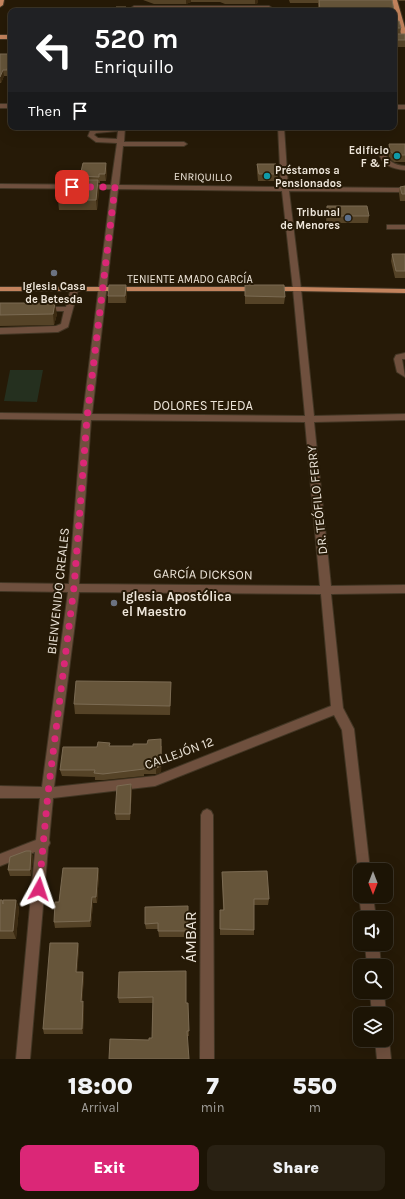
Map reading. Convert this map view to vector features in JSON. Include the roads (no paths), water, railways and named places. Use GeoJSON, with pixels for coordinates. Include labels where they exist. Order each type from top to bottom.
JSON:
{"type":"FeatureCollection","features":[{"type":"Feature","properties":{"kind":"main road"},"geometry":{"type":"LineString","coordinates":[[0,5],[2,0]]}},
{"type":"Feature","properties":{"kind":"main road"},"geometry":{"type":"LineString","coordinates":[[397,13],[403,38]]}},
{"type":"Feature","properties":{"kind":"main road","name":"TENIENTE AMADO GARCÍA"},"geometry":{"type":"LineString","coordinates":[[0,290],[297,289],[405,291]]}},
{"type":"Feature","properties":{"kind":"street"},"geometry":{"type":"LineString","coordinates":[[104,130],[92,132],[90,136],[96,140],[184,144]]}},
{"type":"Feature","properties":{"kind":"street","name":"BIENVENIDO CREALES"},"geometry":{"type":"LineString","coordinates":[[23,1059],[48,793],[74,587],[87,418],[122,130]]}},
{"type":"Feature","properties":{"kind":"street","name":"DR. TEÓFILO FERRY"},"geometry":{"type":"LineString","coordinates":[[281,130],[285,189],[297,289],[308,419],[337,709],[348,730],[363,863]]}},
{"type":"Feature","properties":{"kind":"street"},"geometry":{"type":"LineString","coordinates":[[381,152],[383,159],[390,166],[405,168]]}},
{"type":"Feature","properties":{"kind":"street","name":"ENRIQUILLO"},"geometry":{"type":"LineString","coordinates":[[0,186],[405,190]]}},
{"type":"Feature","properties":{"kind":"street"},"geometry":{"type":"LineString","coordinates":[[390,227],[405,227]]}},
{"type":"Feature","properties":{"kind":"street"},"geometry":{"type":"LineString","coordinates":[[0,331],[58,329],[62,327],[65,325],[74,290]]}},
{"type":"Feature","properties":{"kind":"street"},"geometry":{"type":"LineString","coordinates":[[36,309],[68,309]]}},
{"type":"Feature","properties":{"kind":"street"},"geometry":{"type":"LineString","coordinates":[[405,356],[399,357],[398,359],[401,372],[405,374]]}},
{"type":"Feature","properties":{"kind":"street","name":"DOLORES TEJEDA"},"geometry":{"type":"LineString","coordinates":[[0,416],[87,418],[405,418]]}},
{"type":"Feature","properties":{"kind":"street","name":"GARCÍA DICKSON"},"geometry":{"type":"LineString","coordinates":[[0,587],[326,590],[405,588]]}},
{"type":"Feature","properties":{"kind":"street","name":"CALLEJÓN 12"},"geometry":{"type":"LineString","coordinates":[[0,792],[48,793],[155,780],[337,709]]}},
{"type":"Feature","properties":{"kind":"street","name":"ÁMBAR"},"geometry":{"type":"LineString","coordinates":[[206,1059],[207,815]]}},
{"type":"Feature","properties":{"kind":"street"},"geometry":{"type":"LineString","coordinates":[[0,860],[44,843]]}},
{"type":"Feature","properties":{"kind":"street"},"geometry":{"type":"LineString","coordinates":[[383,1047],[384,1059]]}},
{"type":"Feature","properties":{"kind":"place","name":"Edificio F & F"},"geometry":{"type":"Point","coordinates":[397,156]}},
{"type":"Feature","properties":{"kind":"place","name":"Préstamos a Pensionados"},"geometry":{"type":"Point","coordinates":[267,176]}},
{"type":"Feature","properties":{"kind":"place","name":"Tribunal de Menores"},"geometry":{"type":"Point","coordinates":[348,218]}},
{"type":"Feature","properties":{"kind":"place","name":"Iglesia Casa de Betesda"},"geometry":{"type":"Point","coordinates":[54,273]}},
{"type":"Feature","properties":{"kind":"place","name":"Iglesia Apostólica el Maestro"},"geometry":{"type":"Point","coordinates":[114,603]}}]}
